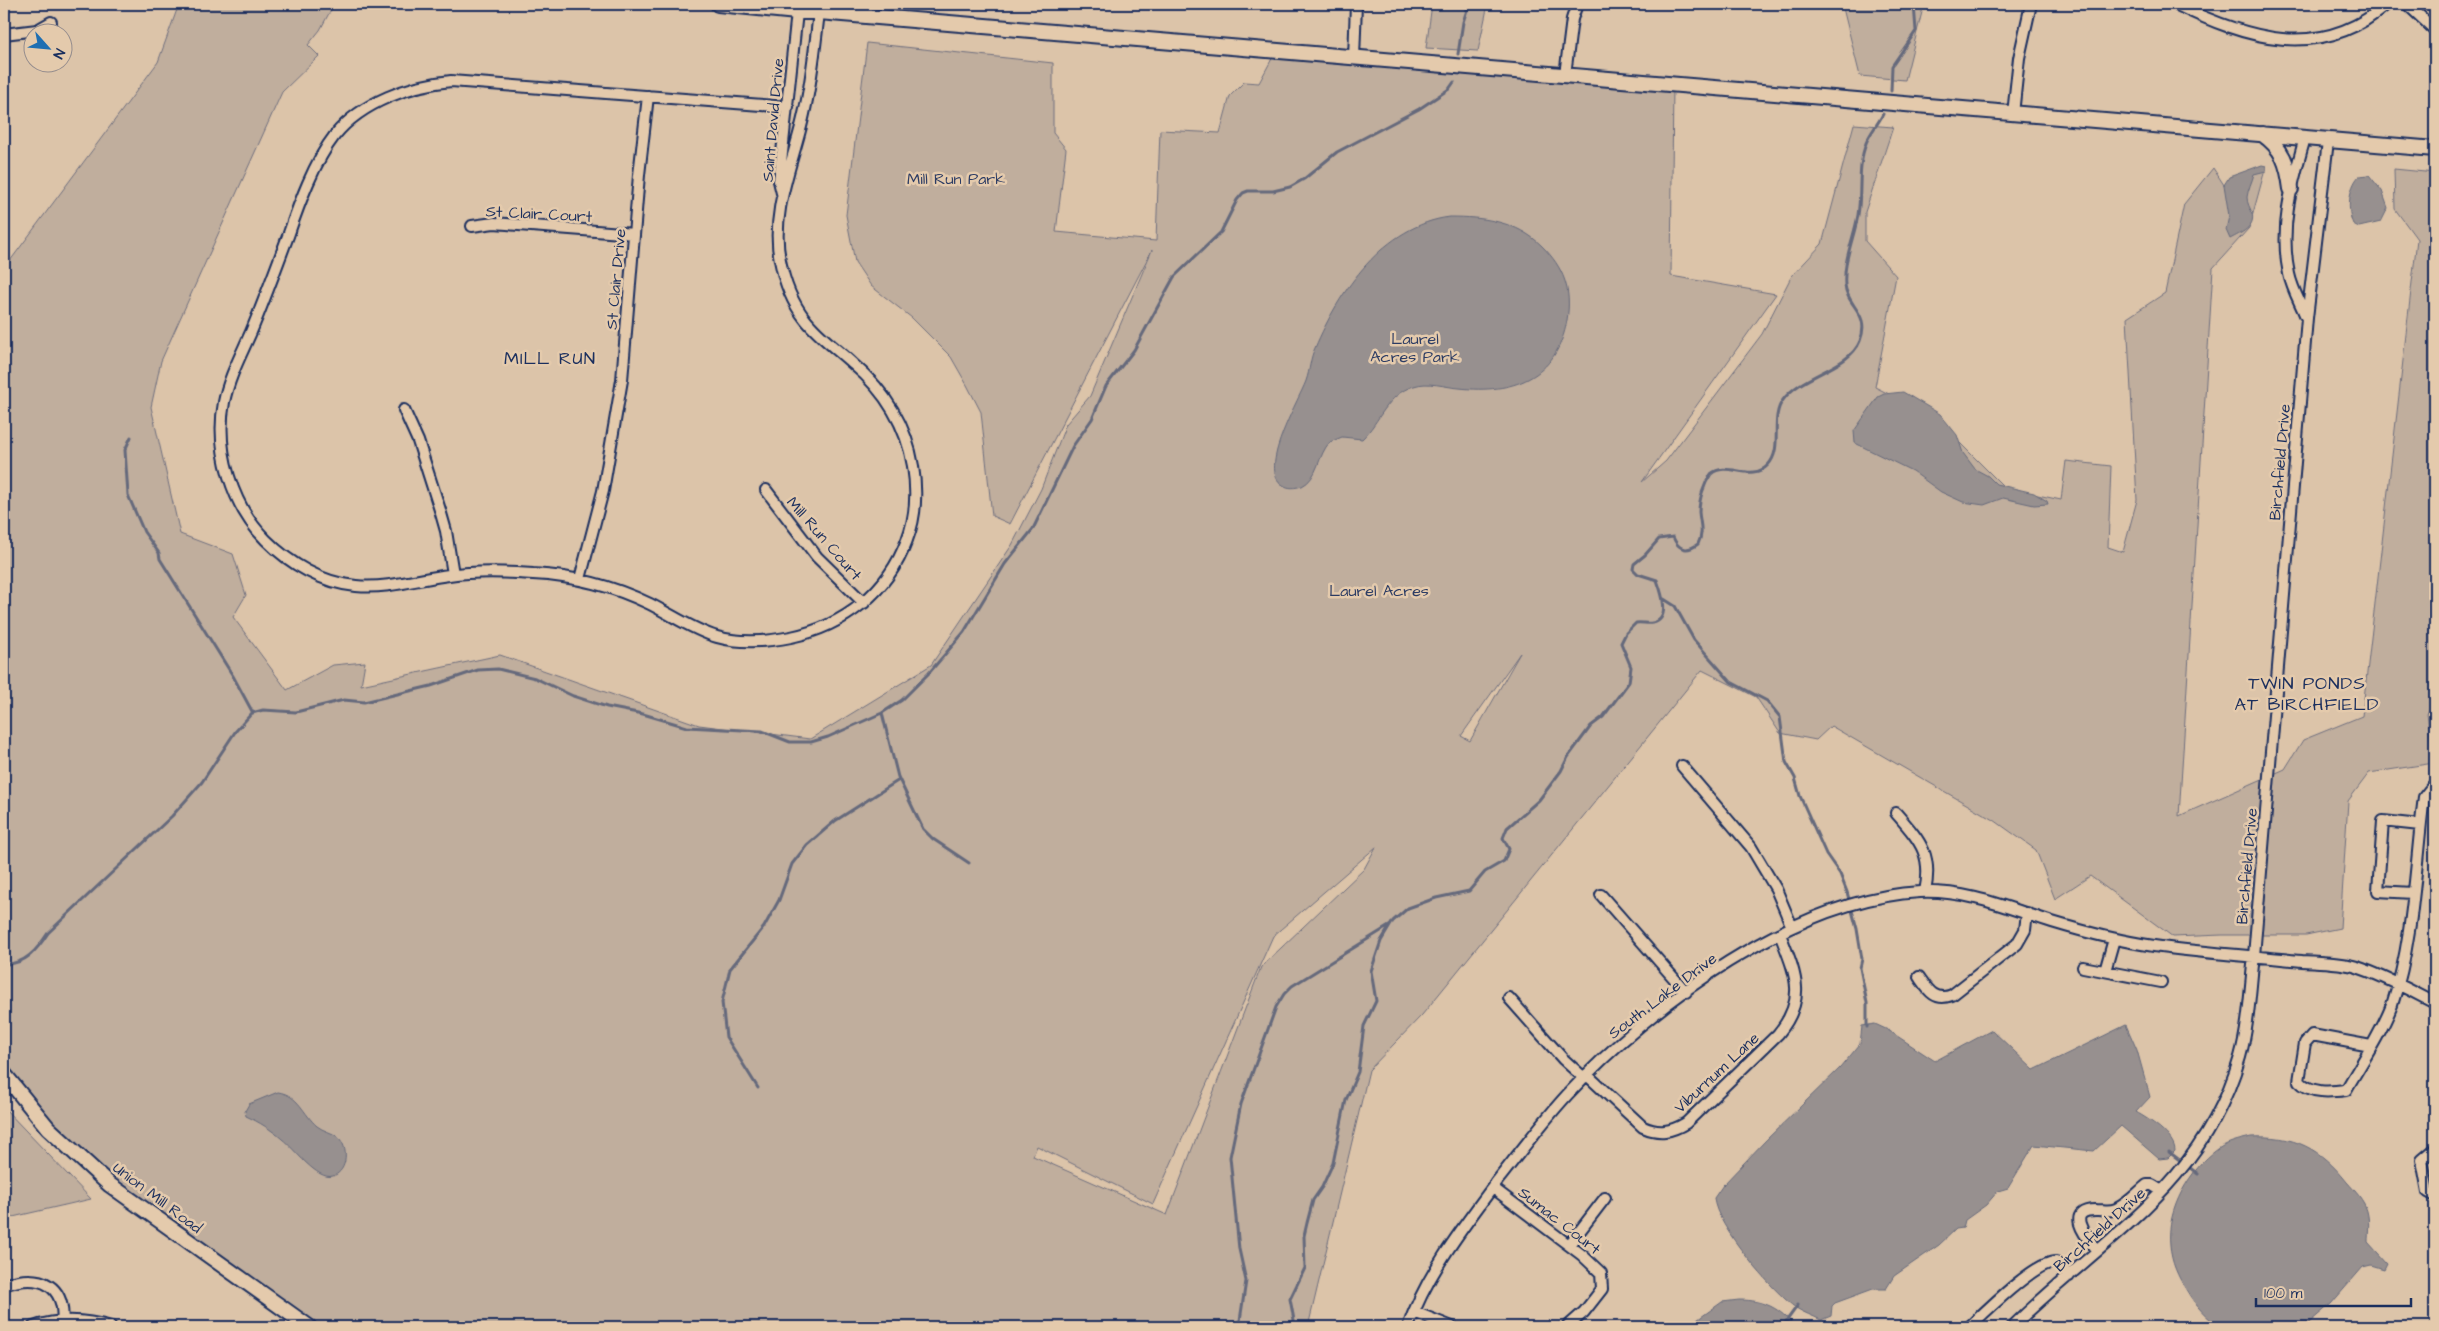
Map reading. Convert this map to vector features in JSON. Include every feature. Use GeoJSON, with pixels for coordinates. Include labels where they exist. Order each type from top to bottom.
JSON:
{"type":"FeatureCollection","features":[{"type":"Feature","properties":{"kind":"main road"},"geometry":{"type":"LineString","coordinates":[[718,4],[2435,149]]}},
{"type":"Feature","properties":{"kind":"main road"},"geometry":{"type":"LineString","coordinates":[[2261,133],[2281,152],[2288,168],[2291,189]]}},
{"type":"Feature","properties":{"kind":"main road","name":"Union Mill Road"},"geometry":{"type":"LineString","coordinates":[[4,1074],[48,1128],[110,1185],[310,1327]]}},
{"type":"Feature","properties":{"kind":"street"},"geometry":{"type":"LineString","coordinates":[[1354,58],[1356,4]]}},
{"type":"Feature","properties":{"kind":"street"},"geometry":{"type":"LineString","coordinates":[[1565,75],[1572,19],[1577,4]]}},
{"type":"Feature","properties":{"kind":"street"},"geometry":{"type":"LineString","coordinates":[[2013,114],[2019,58],[2031,4]]}},
{"type":"Feature","properties":{"kind":"street"},"geometry":{"type":"LineString","coordinates":[[2175,4],[2239,32],[2286,40],[2316,37],[2338,31],[2364,20],[2386,4]]}},
{"type":"Feature","properties":{"kind":"street"},"geometry":{"type":"LineString","coordinates":[[2407,4],[2435,30]]}},
{"type":"Feature","properties":{"kind":"street","name":"Saint David Drive"},"geometry":{"type":"LineString","coordinates":[[782,194],[779,182],[796,12]]}},
{"type":"Feature","properties":{"kind":"street","name":"Saint David Drive"},"geometry":{"type":"LineString","coordinates":[[782,194],[805,110],[820,12]]}},
{"type":"Feature","properties":{"kind":"street"},"geometry":{"type":"LineString","coordinates":[[4,34],[22,33]]}},
{"type":"Feature","properties":{"kind":"street"},"geometry":{"type":"LineString","coordinates":[[782,194],[776,235],[781,265],[790,294],[815,330],[862,372],[885,396],[902,426],[912,459],[915,494],[912,528],[899,558],[891,572],[864,603],[839,621],[811,633],[767,641],[738,641],[708,634],[631,595],[580,579],[520,573],[453,574],[378,586],[336,583],[303,568],[274,548],[253,526],[234,491],[224,455],[222,426],[224,401],[236,364],[254,325],[296,211],[323,155],[338,132],[362,112],[391,96],[407,90],[437,83],[467,81],[788,107]]}},
{"type":"Feature","properties":{"kind":"street","name":"St Clair Drive"},"geometry":{"type":"LineString","coordinates":[[580,579],[599,507],[614,438],[622,380],[648,96]]}},
{"type":"Feature","properties":{"kind":"street","name":"Birchfield Drive"},"geometry":{"type":"LineString","coordinates":[[2305,138],[2291,189],[2285,240],[2289,276],[2306,318]]}},
{"type":"Feature","properties":{"kind":"street","name":"Birchfield Drive"},"geometry":{"type":"LineString","coordinates":[[2012,1327],[2162,1191],[2189,1160],[2213,1124],[2225,1100],[2243,1044],[2254,956],[2306,318],[2328,141]]}},
{"type":"Feature","properties":{"kind":"street","name":"St Clair Court"},"geometry":{"type":"LineString","coordinates":[[472,226],[494,223],[634,234]]}},
{"type":"Feature","properties":{"kind":"street"},"geometry":{"type":"LineString","coordinates":[[404,410],[418,441],[440,510],[446,531],[453,574]]}},
{"type":"Feature","properties":{"kind":"street","name":"Mill Run Court"},"geometry":{"type":"LineString","coordinates":[[766,490],[817,557],[864,603]]}},
{"type":"Feature","properties":{"kind":"street"},"geometry":{"type":"LineString","coordinates":[[1682,766],[1751,847],[1776,889],[1792,926]]}},
{"type":"Feature","properties":{"kind":"street"},"geometry":{"type":"LineString","coordinates":[[2371,1046],[2312,1035],[2305,1043],[2299,1081],[2306,1088],[2331,1092],[2346,1090],[2371,1046],[2388,1014],[2404,959],[2424,797],[2435,783]]}},
{"type":"Feature","properties":{"kind":"street"},"geometry":{"type":"LineString","coordinates":[[1896,814],[1919,841],[1927,857],[1929,874],[1925,892]]}},
{"type":"Feature","properties":{"kind":"street"},"geometry":{"type":"LineString","coordinates":[[2413,893],[2378,891],[2382,821],[2420,826]]}},
{"type":"Feature","properties":{"kind":"street","name":"South Lake Drive"},"geometry":{"type":"LineString","coordinates":[[1408,1327],[1443,1257],[1493,1188],[1554,1110],[1585,1077],[1636,1031],[1686,992],[1730,962],[1792,926],[1832,909],[1864,900],[1925,892],[1970,896],[2114,939],[2188,951],[2354,966],[2398,982],[2435,1003]]}},
{"type":"Feature","properties":{"kind":"street"},"geometry":{"type":"LineString","coordinates":[[1601,895],[1686,992]]}},
{"type":"Feature","properties":{"kind":"street"},"geometry":{"type":"LineString","coordinates":[[1919,977],[1930,992],[1937,997],[1945,998],[1952,995],[2017,944],[2025,930],[2027,913]]}},
{"type":"Feature","properties":{"kind":"street","name":"Viburnum Lane"},"geometry":{"type":"LineString","coordinates":[[1509,998],[1564,1059],[1643,1127],[1668,1132],[1686,1123],[1778,1034],[1790,1017],[1795,1007],[1797,980],[1780,934]]}},
{"type":"Feature","properties":{"kind":"street"},"geometry":{"type":"LineString","coordinates":[[2105,972],[2114,939]]}},
{"type":"Feature","properties":{"kind":"street"},"geometry":{"type":"LineString","coordinates":[[2083,967],[2161,982]]}},
{"type":"Feature","properties":{"kind":"street"},"geometry":{"type":"LineString","coordinates":[[2435,1149],[2422,1160],[2428,1192],[2435,1196]]}},
{"type":"Feature","properties":{"kind":"street"},"geometry":{"type":"LineString","coordinates":[[2097,1251],[2079,1226],[2079,1220],[2082,1215],[2096,1210],[2114,1210],[2147,1185],[2152,1185],[2162,1191]]}},
{"type":"Feature","properties":{"kind":"street","name":"Sumac Court"},"geometry":{"type":"LineString","coordinates":[[1493,1188],[1597,1267],[1603,1281],[1602,1289],[1567,1327]]}},
{"type":"Feature","properties":{"kind":"street"},"geometry":{"type":"LineString","coordinates":[[1569,1245],[1606,1198]]}},
{"type":"Feature","properties":{"kind":"street"},"geometry":{"type":"LineString","coordinates":[[1969,1327],[2023,1279],[2044,1264],[2056,1262],[2069,1276]]}},
{"type":"Feature","properties":{"kind":"street"},"geometry":{"type":"LineString","coordinates":[[4,1285],[29,1279],[49,1284],[56,1291],[62,1305],[62,1324]]}},
{"type":"Feature","properties":{"kind":"street"},"geometry":{"type":"LineString","coordinates":[[1414,1312],[1452,1327]]}},
{"type":"Feature","properties":{"kind":"street"},"geometry":{"type":"LineString","coordinates":[[33,1327],[84,1321],[111,1327]]}},
{"type":"Feature","properties":{"kind":"green space"},"geometry":{"type":"Polygon","coordinates":[[[179,4],[334,4],[320,30],[308,45],[319,56],[282,92],[161,361],[151,407],[180,534],[233,554],[246,595],[233,617],[287,690],[333,665],[365,662],[361,685],[500,655],[699,725],[810,739],[931,665],[1012,545],[1041,489],[1066,424],[1090,396],[1152,250],[1010,524],[992,516],[981,412],[967,385],[951,357],[912,318],[871,286],[855,262],[846,215],[867,43],[1053,63],[1053,133],[1066,149],[1056,232],[1156,241],[1160,130],[1220,133],[1230,96],[1244,82],[1259,83],[1276,51],[1673,84],[1671,276],[1776,294],[1642,482],[1666,461],[1762,334],[1791,277],[1822,244],[1854,124],[1893,127],[1865,212],[1865,241],[1896,276],[1875,387],[1933,416],[2005,488],[2061,500],[2066,461],[2111,466],[2108,547],[2123,552],[2137,500],[2127,318],[2165,293],[2184,204],[2213,168],[2224,185],[2266,166],[2249,228],[2213,268],[2179,816],[2285,769],[2303,740],[2362,716],[2417,239],[2395,209],[2394,169],[2435,173],[2435,696],[2427,714],[2434,763],[2369,773],[2348,801],[2340,928],[2306,935],[2173,937],[2090,876],[2055,899],[2036,850],[1994,820],[1831,726],[1816,740],[1780,733],[1756,697],[1702,670],[1422,1015],[1369,1070],[1308,1327],[314,1327],[110,1185],[4,1075],[4,269],[158,62],[179,4]],[[1520,653],[1461,736],[1470,741],[1520,653]],[[1376,847],[1273,936],[1153,1204],[1037,1146],[1033,1156],[1167,1215],[1261,967],[1364,869],[1376,847]]]}},
{"type":"Feature","properties":{"kind":"green space"},"geometry":{"type":"Polygon","coordinates":[[[1432,4],[1488,4],[1478,51],[1426,48],[1432,4]]]}},
{"type":"Feature","properties":{"kind":"green space"},"geometry":{"type":"Polygon","coordinates":[[[1842,4],[1924,4],[1905,80],[1860,76],[1842,4]]]}},
{"type":"Feature","properties":{"kind":"green space"},"geometry":{"type":"Polygon","coordinates":[[[4,1108],[91,1199],[4,1219],[4,1108]]]}},
{"type":"Feature","properties":{"kind":"shaded area"},"geometry":{"type":"Polygon","coordinates":[[[2262,165],[2266,166],[2266,171],[2254,174],[2247,197],[2253,218],[2252,222],[2247,229],[2230,239],[2226,230],[2229,216],[2224,185],[2229,177],[2262,165]]]}},
{"type":"Feature","properties":{"kind":"shaded area"},"geometry":{"type":"Polygon","coordinates":[[[2369,175],[2382,191],[2388,208],[2381,222],[2359,227],[2353,224],[2351,219],[2349,206],[2351,193],[2359,176],[2369,175]]]}},
{"type":"Feature","properties":{"kind":"shaded area"},"geometry":{"type":"Polygon","coordinates":[[[1450,217],[1475,218],[1511,226],[1532,238],[1550,254],[1565,280],[1568,299],[1567,320],[1562,340],[1553,356],[1542,369],[1514,385],[1478,389],[1425,384],[1405,390],[1390,402],[1362,439],[1342,437],[1330,442],[1315,472],[1307,483],[1294,488],[1283,485],[1276,477],[1274,465],[1277,451],[1288,419],[1306,381],[1313,352],[1337,305],[1367,264],[1385,247],[1404,233],[1426,223],[1450,217]]]}},
{"type":"Feature","properties":{"kind":"shaded area"},"geometry":{"type":"Polygon","coordinates":[[[1903,392],[1940,414],[1957,435],[1963,453],[1975,469],[1988,476],[1996,484],[2034,493],[2047,501],[2048,504],[2034,505],[2003,498],[1984,505],[1963,502],[1941,492],[1912,471],[1855,443],[1854,431],[1878,397],[1884,394],[1903,392]]]}},
{"type":"Feature","properties":{"kind":"shaded area"},"geometry":{"type":"Polygon","coordinates":[[[1875,1024],[1888,1030],[1935,1061],[1992,1030],[2034,1070],[2126,1025],[2137,1050],[2150,1097],[2136,1112],[2166,1133],[2174,1145],[2175,1151],[2168,1158],[2159,1159],[2121,1126],[2094,1151],[2034,1145],[2008,1188],[1998,1191],[1986,1205],[1965,1220],[1963,1228],[1956,1229],[1939,1245],[1894,1276],[1886,1289],[1873,1289],[1835,1303],[1832,1306],[1831,1316],[1821,1320],[1796,1308],[1761,1274],[1747,1258],[1724,1224],[1717,1210],[1714,1198],[1723,1185],[1765,1141],[1840,1068],[1860,1044],[1862,1026],[1875,1024]]]}},
{"type":"Feature","properties":{"kind":"shaded area"},"geometry":{"type":"Polygon","coordinates":[[[278,1092],[291,1097],[317,1126],[336,1135],[342,1141],[345,1158],[342,1169],[338,1173],[333,1176],[320,1174],[274,1132],[246,1116],[245,1111],[249,1104],[278,1092]]]}},
{"type":"Feature","properties":{"kind":"shaded area"},"geometry":{"type":"Polygon","coordinates":[[[2251,1137],[2281,1138],[2294,1141],[2327,1160],[2364,1203],[2368,1219],[2368,1242],[2387,1263],[2384,1269],[2371,1265],[2363,1267],[2331,1304],[2304,1327],[2221,1327],[2206,1316],[2194,1301],[2173,1263],[2170,1245],[2172,1218],[2176,1204],[2189,1179],[2198,1167],[2218,1149],[2230,1143],[2251,1137]]]}},
{"type":"Feature","properties":{"kind":"shaded area"},"geometry":{"type":"Polygon","coordinates":[[[1748,1300],[1771,1306],[1796,1327],[1687,1327],[1722,1302],[1748,1300]]]}},
{"type":"Feature","properties":{"kind":"waterway"},"geometry":{"type":"LineString","coordinates":[[1458,54],[1463,22],[1469,4]]}},
{"type":"Feature","properties":{"kind":"waterway"},"geometry":{"type":"LineString","coordinates":[[1891,91],[1892,66],[1916,31],[1914,4]]}},
{"type":"Feature","properties":{"kind":"waterway"},"geometry":{"type":"LineString","coordinates":[[4,964],[18,962],[30,955],[48,933],[172,816],[202,782],[235,732],[252,713],[263,710],[296,712],[344,700],[364,702],[431,686],[478,670],[498,669],[535,678],[573,696],[607,707],[643,714],[687,727],[762,731],[790,742],[811,742],[828,737],[882,713],[902,700],[929,673],[964,632],[1005,564],[1033,529],[1073,446],[1092,419],[1106,386],[1134,350],[1174,277],[1221,232],[1237,200],[1243,193],[1248,191],[1273,191],[1290,187],[1304,179],[1337,152],[1419,109],[1449,89],[1454,82]]}},
{"type":"Feature","properties":{"kind":"waterway"},"geometry":{"type":"LineString","coordinates":[[1292,1327],[1294,1320],[1290,1299],[1305,1268],[1304,1236],[1313,1200],[1322,1187],[1333,1163],[1346,1100],[1358,1072],[1364,1026],[1376,1001],[1371,971],[1381,941],[1393,921],[1408,908],[1436,898],[1469,891],[1485,872],[1504,861],[1509,849],[1503,838],[1507,828],[1539,800],[1591,726],[1603,717],[1629,682],[1631,667],[1621,643],[1626,633],[1636,623],[1652,623],[1662,617],[1664,604],[1657,580],[1638,574],[1633,569],[1634,564],[1659,539],[1673,537],[1680,547],[1686,549],[1698,544],[1701,532],[1700,502],[1704,487],[1711,474],[1717,470],[1724,469],[1754,472],[1768,465],[1773,458],[1775,450],[1777,416],[1783,400],[1791,391],[1836,365],[1854,351],[1860,341],[1863,324],[1847,293],[1845,285],[1846,267],[1858,215],[1863,152],[1868,139],[1883,114]]}},
{"type":"Feature","properties":{"kind":"waterway"},"geometry":{"type":"LineString","coordinates":[[131,437],[125,450],[128,495],[144,532],[159,553],[160,559],[233,676],[253,713]]}},
{"type":"Feature","properties":{"kind":"waterway"},"geometry":{"type":"LineString","coordinates":[[1664,599],[1675,606],[1694,640],[1731,682],[1767,701],[1780,717],[1786,762],[1795,778],[1800,796],[1826,854],[1840,874],[1847,892],[1857,929],[1862,959],[1860,968],[1867,1003],[1867,1027]]}},
{"type":"Feature","properties":{"kind":"waterway"},"geometry":{"type":"LineString","coordinates":[[882,713],[898,777],[923,829],[933,839],[969,863]]}},
{"type":"Feature","properties":{"kind":"waterway"},"geometry":{"type":"LineString","coordinates":[[758,1088],[726,1037],[722,1002],[730,969],[764,927],[779,900],[792,864],[807,845],[835,821],[899,780]]}},
{"type":"Feature","properties":{"kind":"waterway"},"geometry":{"type":"LineString","coordinates":[[1239,1327],[1246,1281],[1239,1249],[1230,1157],[1241,1104],[1276,1007],[1284,994],[1292,986],[1389,926]]}},
{"type":"Feature","properties":{"kind":"waterway"},"geometry":{"type":"LineString","coordinates":[[2169,1152],[2198,1174]]}},
{"type":"Feature","properties":{"kind":"waterway"},"geometry":{"type":"LineString","coordinates":[[1782,1327],[1798,1305]]}},
{"type":"Feature","properties":{"kind":"district","name":"MILL RUN"},"geometry":{"type":"Point","coordinates":[550,358]}},
{"type":"Feature","properties":{"kind":"district","name":"TWIN PONDS AT BIRCHFIELD"},"geometry":{"type":"Point","coordinates":[2307,693]}},
{"type":"Feature","properties":{"kind":"park label","name":"Mill Run Park"},"geometry":{"type":"Point","coordinates":[956,178]}},
{"type":"Feature","properties":{"kind":"park label","name":"Laurel Acres Park"},"geometry":{"type":"Point","coordinates":[1415,347]}},
{"type":"Feature","properties":{"kind":"park label","name":"Laurel Acres"},"geometry":{"type":"Point","coordinates":[1379,590]}}]}
